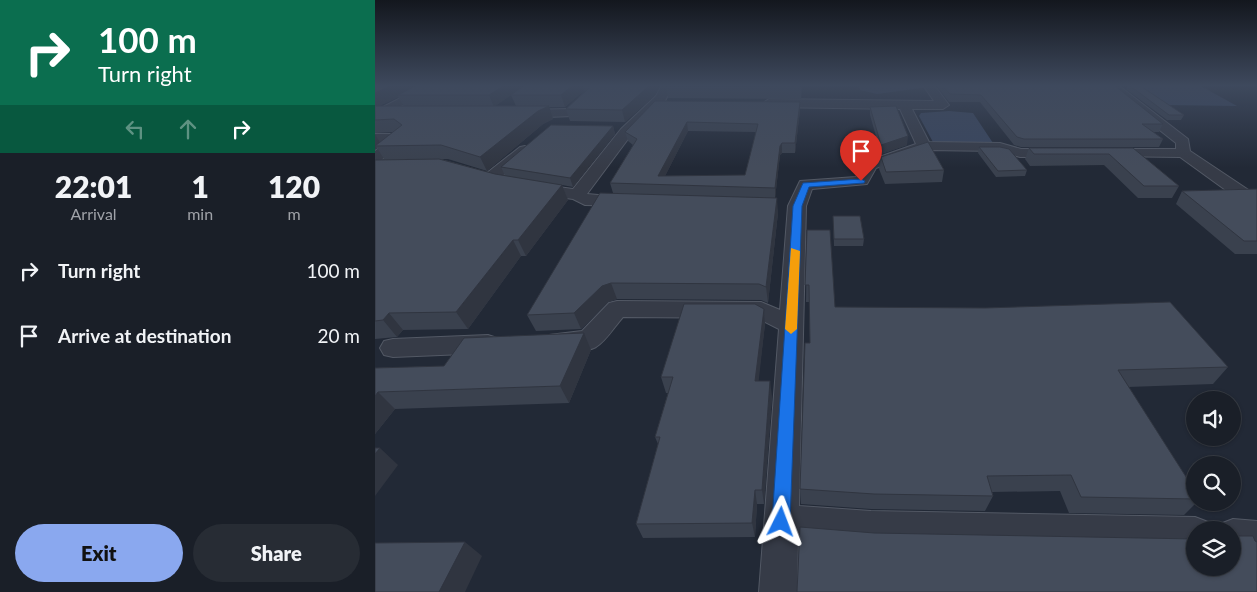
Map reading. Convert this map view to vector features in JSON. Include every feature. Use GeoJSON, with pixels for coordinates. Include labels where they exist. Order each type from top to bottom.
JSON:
{"type":"FeatureCollection","features":[{"type":"Feature","properties":{"kind":"street"},"geometry":{"type":"LineString","coordinates":[[378,114],[408,113]]}},
{"type":"Feature","properties":{"kind":"street"},"geometry":{"type":"LineString","coordinates":[[507,113],[569,114]]}},
{"type":"Feature","properties":{"kind":"street"},"geometry":{"type":"LineString","coordinates":[[578,195],[592,174],[644,113]]}},
{"type":"Feature","properties":{"kind":"street"},"geometry":{"type":"LineString","coordinates":[[909,113],[924,146]]}},
{"type":"Feature","properties":{"kind":"street"},"geometry":{"type":"LineString","coordinates":[[1145,113],[1183,142],[1183,153]]}},
{"type":"Feature","properties":{"kind":"street"},"geometry":{"type":"LineString","coordinates":[[549,128],[555,127],[569,114]]}},
{"type":"Feature","properties":{"kind":"street"},"geometry":{"type":"LineString","coordinates":[[611,127],[631,128]]}},
{"type":"Feature","properties":{"kind":"street"},"geometry":{"type":"LineString","coordinates":[[375,138],[401,138],[375,158]]}},
{"type":"Feature","properties":{"kind":"street"},"geometry":{"type":"LineString","coordinates":[[536,141],[481,176],[512,185],[578,195],[585,200],[644,202]]}},
{"type":"Feature","properties":{"kind":"street"},"geometry":{"type":"LineString","coordinates":[[778,592],[791,326],[788,206],[806,185],[861,181],[870,164],[924,146],[1000,147],[1020,153],[1183,153],[1244,195]]}},
{"type":"Feature","properties":{"kind":"street"},"geometry":{"type":"LineString","coordinates":[[375,167],[393,167]]}},
{"type":"Feature","properties":{"kind":"street"},"geometry":{"type":"LineString","coordinates":[[539,342],[588,340],[617,309],[761,310],[791,326]]}},
{"type":"Feature","properties":{"kind":"street"},"geometry":{"type":"LineString","coordinates":[[393,348],[510,343]]}},
{"type":"Feature","properties":{"kind":"street"},"geometry":{"type":"LineString","coordinates":[[781,522],[871,530],[1186,535]]}},
{"type":"Feature","properties":{"kind":"street"},"geometry":{"type":"LineString","coordinates":[[1241,537],[1257,538]]}},
{"type":"Feature","properties":{"kind":"water"},"geometry":{"type":"Polygon","coordinates":[[[921,113],[973,113],[993,143],[934,144],[919,116],[921,113]]]}},
{"type":"Feature","properties":{"kind":"building"},"geometry":{"type":"Polygon","coordinates":[[[375,113],[536,113],[480,157],[441,145],[375,146],[402,125],[394,119],[375,120],[375,113]]]}},
{"type":"Feature","properties":{"kind":"building"},"geometry":{"type":"Polygon","coordinates":[[[644,113],[799,113],[795,143],[782,143],[780,146],[775,188],[610,183],[637,139],[625,132],[644,113]],[[687,122],[658,176],[745,175],[758,124],[687,122]]]}},
{"type":"Feature","properties":{"kind":"building"},"geometry":{"type":"Polygon","coordinates":[[[872,113],[899,113],[908,136],[881,145],[872,113]]]}},
{"type":"Feature","properties":{"kind":"building"},"geometry":{"type":"Polygon","coordinates":[[[996,113],[1149,113],[1163,124],[1142,124],[1163,139],[1024,139],[1017,137],[996,113]]]}},
{"type":"Feature","properties":{"kind":"building"},"geometry":{"type":"Polygon","coordinates":[[[1166,113],[1180,113],[1184,115],[1169,115],[1166,113]]]}},
{"type":"Feature","properties":{"kind":"building"},"geometry":{"type":"Polygon","coordinates":[[[551,125],[613,126],[570,178],[501,167],[551,125]]]}},
{"type":"Feature","properties":{"kind":"building"},"geometry":{"type":"Polygon","coordinates":[[[928,142],[944,170],[886,172],[881,157],[928,142]]]}},
{"type":"Feature","properties":{"kind":"building"},"geometry":{"type":"Polygon","coordinates":[[[979,147],[1009,149],[1027,170],[998,171],[979,147]]]}},
{"type":"Feature","properties":{"kind":"building"},"geometry":{"type":"Polygon","coordinates":[[[1029,148],[1133,148],[1179,186],[1144,186],[1109,154],[1034,154],[1029,148]]]}},
{"type":"Feature","properties":{"kind":"building"},"geometry":{"type":"Polygon","coordinates":[[[439,159],[495,174],[562,185],[518,240],[513,240],[456,312],[389,313],[383,320],[375,321],[375,160],[439,159]]]}},
{"type":"Feature","properties":{"kind":"building"},"geometry":{"type":"Polygon","coordinates":[[[1257,189],[1257,241],[1244,241],[1182,191],[1257,189]]]}},
{"type":"Feature","properties":{"kind":"building"},"geometry":{"type":"Polygon","coordinates":[[[600,193],[777,198],[766,287],[759,284],[611,283],[602,286],[574,313],[527,315],[600,193]]]}},
{"type":"Feature","properties":{"kind":"building"},"geometry":{"type":"Polygon","coordinates":[[[833,216],[860,216],[864,239],[834,239],[833,216]]]}},
{"type":"Feature","properties":{"kind":"building"},"geometry":{"type":"Polygon","coordinates":[[[807,230],[830,230],[835,307],[985,308],[1170,302],[1228,367],[1118,370],[1186,477],[1186,499],[1081,497],[1071,475],[987,476],[993,496],[874,494],[800,489],[805,343],[810,343],[809,285],[805,285],[807,230]]]}},
{"type":"Feature","properties":{"kind":"building"},"geometry":{"type":"Polygon","coordinates":[[[684,304],[755,304],[764,309],[755,381],[770,381],[762,490],[755,490],[752,523],[636,524],[660,437],[655,437],[673,377],[661,377],[684,304]]]}},
{"type":"Feature","properties":{"kind":"building"},"geometry":{"type":"Polygon","coordinates":[[[584,333],[560,386],[378,392],[375,396],[375,368],[444,366],[464,338],[584,333]]]}},
{"type":"Feature","properties":{"kind":"building"},"geometry":{"type":"Polygon","coordinates":[[[800,527],[874,533],[1186,539],[1186,576],[1241,576],[1241,536],[1253,536],[1257,542],[1257,592],[797,592],[800,527]]]}},
{"type":"Feature","properties":{"kind":"building"},"geometry":{"type":"Polygon","coordinates":[[[465,542],[439,592],[375,592],[375,543],[465,542]]]}},
{"type":"Feature","properties":{"kind":"slow traffic"},"geometry":{"type":"LineString","coordinates":[[791,329],[795,251]]}},
{"type":"Feature","properties":{"kind":"route"},"geometry":{"type":"LineString","coordinates":[[781,522],[797,206],[806,185],[861,181]]}}]}
